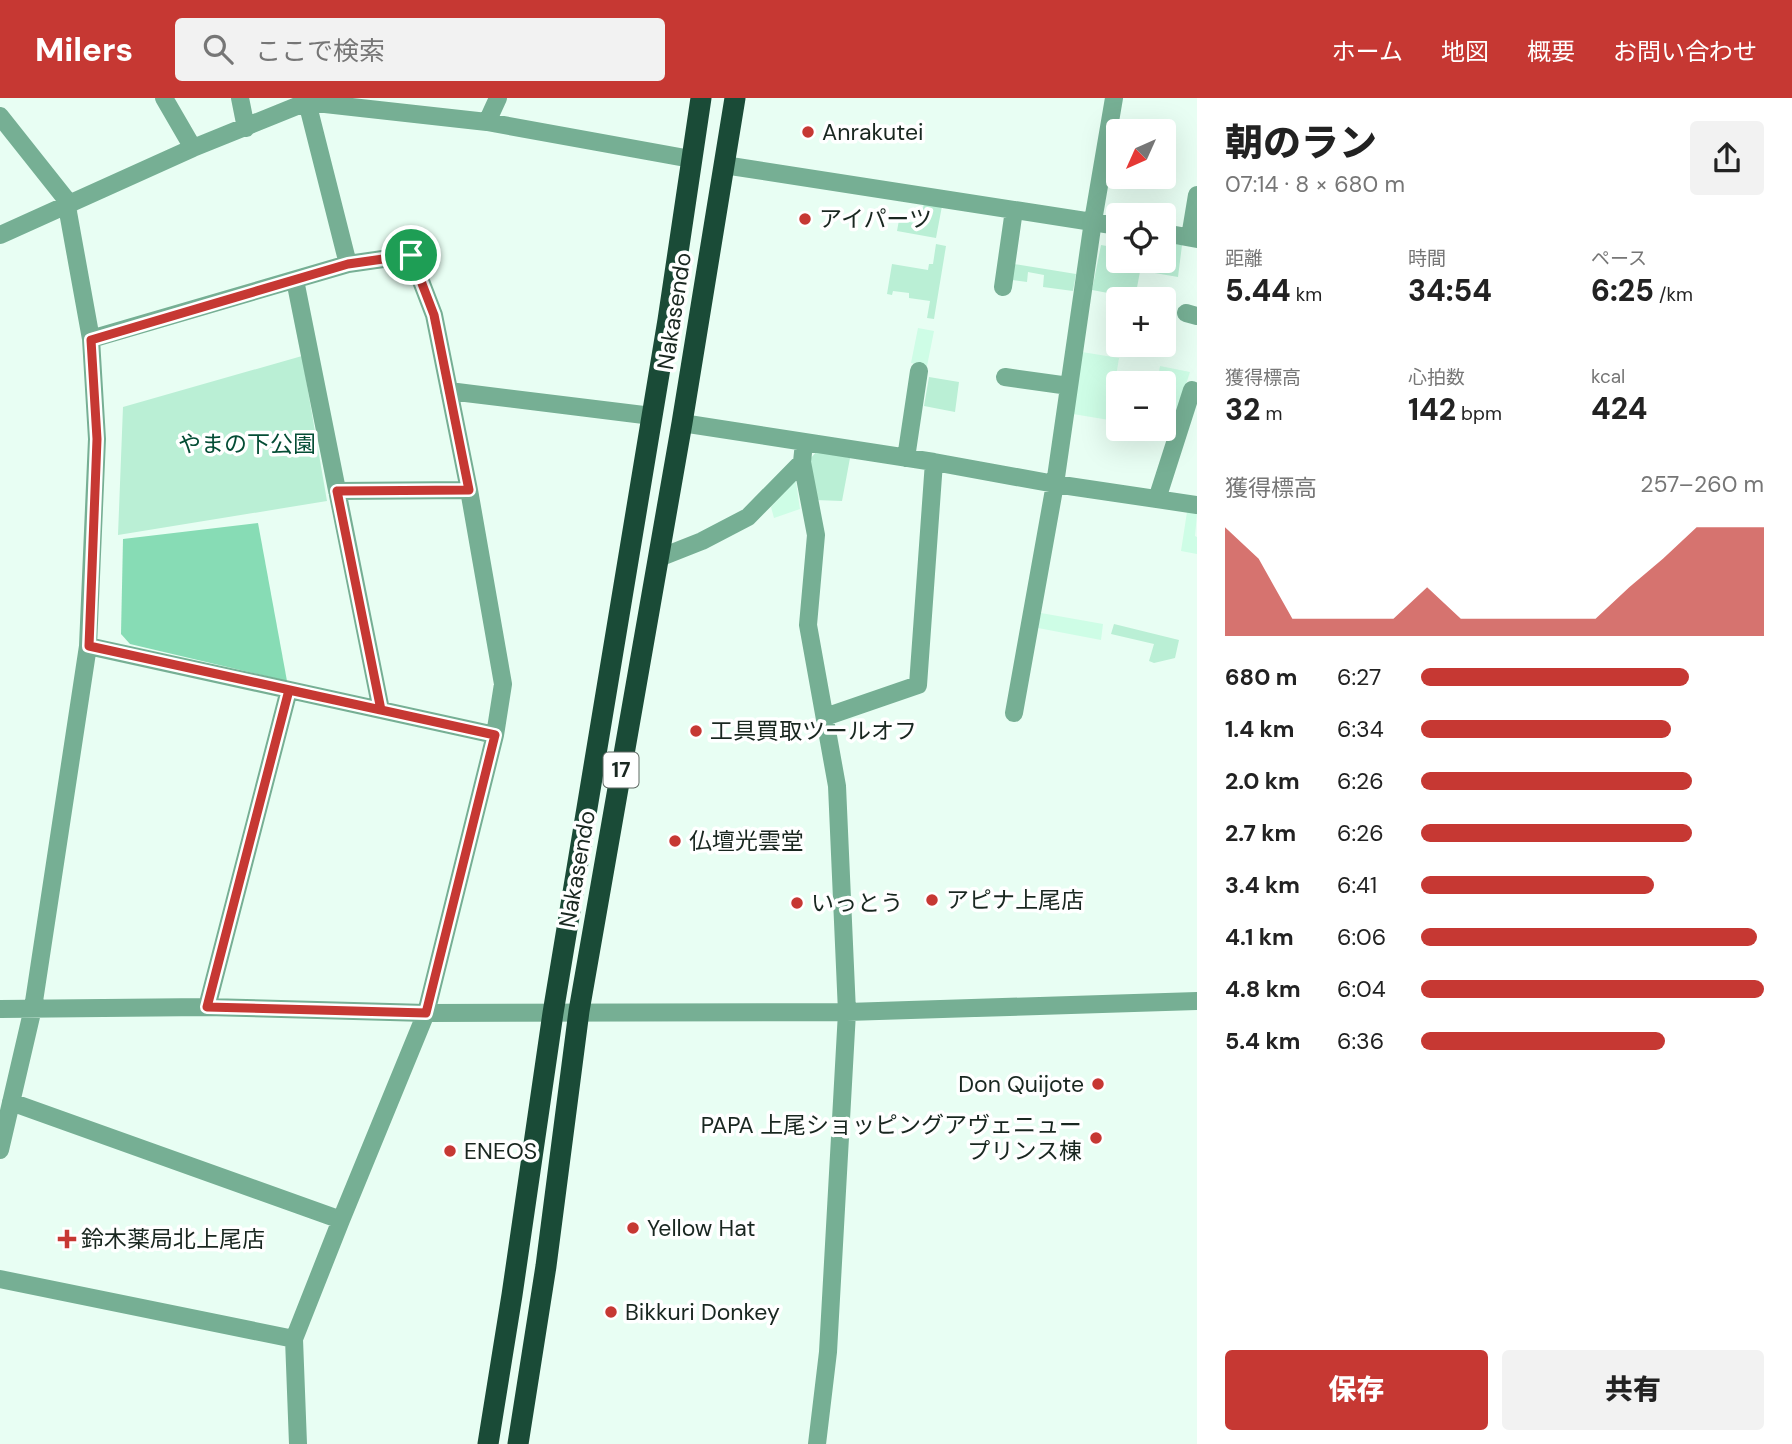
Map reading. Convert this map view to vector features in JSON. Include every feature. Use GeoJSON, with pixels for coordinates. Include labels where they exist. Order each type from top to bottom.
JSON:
{"type":"FeatureCollection","features":[{"type":"Feature","properties":{"kind":"highway","name":"Nakasendo"},"geometry":{"type":"LineString","coordinates":[[488,1444],[553,1013],[668,320],[701,98]]}},
{"type":"Feature","properties":{"kind":"highway","name":"Nakasendo"},"geometry":{"type":"LineString","coordinates":[[518,1444],[546,1266],[579,1011],[659,558],[735,98]]}},
{"type":"Feature","properties":{"kind":"street"},"geometry":{"type":"LineString","coordinates":[[164,98],[193,148]]}},
{"type":"Feature","properties":{"kind":"street"},"geometry":{"type":"LineString","coordinates":[[240,98],[246,128]]}},
{"type":"Feature","properties":{"kind":"street"},"geometry":{"type":"LineString","coordinates":[[488,122],[498,98]]}},
{"type":"Feature","properties":{"kind":"street"},"geometry":{"type":"LineString","coordinates":[[1014,713],[1055,484],[1093,221],[1114,98]]}},
{"type":"Feature","properties":{"kind":"street"},"geometry":{"type":"LineString","coordinates":[[307,100],[348,264]]}},
{"type":"Feature","properties":{"kind":"street"},"geometry":{"type":"LineString","coordinates":[[0,235],[307,100],[488,122],[691,159]]}},
{"type":"Feature","properties":{"kind":"street"},"geometry":{"type":"LineString","coordinates":[[0,116],[69,203],[68,212],[91,340],[97,439],[89,646],[33,1008],[0,1150]]}},
{"type":"Feature","properties":{"kind":"street"},"geometry":{"type":"LineString","coordinates":[[724,164],[1106,224]]}},
{"type":"Feature","properties":{"kind":"street"},"geometry":{"type":"LineString","coordinates":[[1176,235],[1194,238],[1197,195]]}},
{"type":"Feature","properties":{"kind":"street"},"geometry":{"type":"LineString","coordinates":[[1003,287],[1014,210]]}},
{"type":"Feature","properties":{"kind":"street"},"geometry":{"type":"LineString","coordinates":[[91,340],[348,264],[411,255],[434,315],[469,490],[503,684],[495,735],[426,1013],[294,1339],[298,1444]]}},
{"type":"Feature","properties":{"kind":"street"},"geometry":{"type":"LineString","coordinates":[[295,280],[381,710]]}},
{"type":"Feature","properties":{"kind":"street"},"geometry":{"type":"LineString","coordinates":[[906,458],[919,370]]}},
{"type":"Feature","properties":{"kind":"street"},"geometry":{"type":"LineString","coordinates":[[1005,377],[1069,386]]}},
{"type":"Feature","properties":{"kind":"street"},"geometry":{"type":"LineString","coordinates":[[1157,499],[1192,390]]}},
{"type":"Feature","properties":{"kind":"street"},"geometry":{"type":"LineString","coordinates":[[449,391],[652,416]]}},
{"type":"Feature","properties":{"kind":"street"},"geometry":{"type":"LineString","coordinates":[[682,423],[1197,505]]}},
{"type":"Feature","properties":{"kind":"street"},"geometry":{"type":"LineString","coordinates":[[804,443],[802,462],[816,535],[808,625],[837,786],[847,1012],[828,1352],[817,1444]]}},
{"type":"Feature","properties":{"kind":"street"},"geometry":{"type":"LineString","coordinates":[[659,558],[702,541],[748,517],[802,462]]}},
{"type":"Feature","properties":{"kind":"street"},"geometry":{"type":"LineString","coordinates":[[825,717],[918,685],[934,462]]}},
{"type":"Feature","properties":{"kind":"street"},"geometry":{"type":"LineString","coordinates":[[337,491],[469,490]]}},
{"type":"Feature","properties":{"kind":"street"},"geometry":{"type":"LineString","coordinates":[[89,646],[495,735]]}},
{"type":"Feature","properties":{"kind":"street"},"geometry":{"type":"LineString","coordinates":[[207,1007],[289,690]]}},
{"type":"Feature","properties":{"kind":"street"},"geometry":{"type":"LineString","coordinates":[[0,1009],[207,1007],[426,1013],[847,1012],[1197,1001]]}},
{"type":"Feature","properties":{"kind":"street"},"geometry":{"type":"LineString","coordinates":[[11,1102],[341,1220]]}},
{"type":"Feature","properties":{"kind":"street"},"geometry":{"type":"LineString","coordinates":[[0,1279],[294,1339]]}},
{"type":"Feature","properties":{"kind":"shaded area"},"geometry":{"type":"Polygon","coordinates":[[[918,328],[934,331],[927,366],[911,363],[918,328]]]}},
{"type":"Feature","properties":{"kind":"shaded area"},"geometry":{"type":"Polygon","coordinates":[[[1082,352],[1119,358],[1117,371],[1106,371],[1106,420],[1073,414],[1082,352]]]}},
{"type":"Feature","properties":{"kind":"shaded area"},"geometry":{"type":"Polygon","coordinates":[[[1160,366],[1190,372],[1176,415],[1176,371],[1159,371],[1160,366]]]}},
{"type":"Feature","properties":{"kind":"shaded area"},"geometry":{"type":"Polygon","coordinates":[[[795,481],[800,509],[774,518],[771,507],[795,481]]]}},
{"type":"Feature","properties":{"kind":"shaded area"},"geometry":{"type":"Polygon","coordinates":[[[1187,512],[1197,514],[1197,554],[1181,551],[1187,512]]]}},
{"type":"Feature","properties":{"kind":"shaded area"},"geometry":{"type":"Polygon","coordinates":[[[258,523],[287,681],[130,644],[121,634],[123,539],[258,523]]]}},
{"type":"Feature","properties":{"kind":"shaded area"},"geometry":{"type":"Polygon","coordinates":[[[1041,613],[1103,624],[1101,640],[1038,628],[1041,613]]]}},
{"type":"Feature","properties":{"kind":"green space"},"geometry":{"type":"Polygon","coordinates":[[[924,203],[942,206],[936,238],[897,231],[899,220],[920,224],[924,203]]]}},
{"type":"Feature","properties":{"kind":"green space"},"geometry":{"type":"Polygon","coordinates":[[[936,244],[946,246],[934,319],[927,318],[930,301],[909,298],[909,293],[893,291],[892,295],[887,294],[892,264],[928,270],[929,264],[933,264],[936,244]]]}},
{"type":"Feature","properties":{"kind":"green space"},"geometry":{"type":"Polygon","coordinates":[[[1176,244],[1182,245],[1178,277],[1155,273],[1176,273],[1176,244]]]}},
{"type":"Feature","properties":{"kind":"green space"},"geometry":{"type":"Polygon","coordinates":[[[1101,245],[1106,246],[1106,273],[1140,273],[1137,287],[1106,287],[1106,293],[1092,290],[1101,245]]]}},
{"type":"Feature","properties":{"kind":"green space"},"geometry":{"type":"Polygon","coordinates":[[[1014,264],[1076,274],[1073,291],[1043,287],[1044,275],[1028,272],[1027,282],[1012,280],[1014,264]]]}},
{"type":"Feature","properties":{"kind":"green space","name":"やまの下公園"},"geometry":{"type":"Polygon","coordinates":[[[302,356],[327,501],[118,535],[123,407],[302,356]]]}},
{"type":"Feature","properties":{"kind":"green space"},"geometry":{"type":"Polygon","coordinates":[[[929,377],[959,382],[955,412],[924,406],[929,377]]]}},
{"type":"Feature","properties":{"kind":"green space"},"geometry":{"type":"Polygon","coordinates":[[[817,451],[850,458],[842,501],[815,500],[810,459],[817,451]]]}},
{"type":"Feature","properties":{"kind":"green space"},"geometry":{"type":"Polygon","coordinates":[[[1114,624],[1179,640],[1175,658],[1154,663],[1149,661],[1154,644],[1111,634],[1114,624]]]}},
{"type":"Feature","properties":{"kind":"place","name":"Anrakutei"},"geometry":{"type":"Point","coordinates":[808,132]}},
{"type":"Feature","properties":{"kind":"place","name":"アイパーツ"},"geometry":{"type":"Point","coordinates":[805,219]}},
{"type":"Feature","properties":{"kind":"place","name":"工具買取ツールオフ"},"geometry":{"type":"Point","coordinates":[696,731]}},
{"type":"Feature","properties":{"kind":"place","name":"仏壇光雲堂"},"geometry":{"type":"Point","coordinates":[675,841]}},
{"type":"Feature","properties":{"kind":"place","name":"アピナ上尾店"},"geometry":{"type":"Point","coordinates":[932,900]}},
{"type":"Feature","properties":{"kind":"place","name":"いっとう"},"geometry":{"type":"Point","coordinates":[797,903]}},
{"type":"Feature","properties":{"kind":"place","name":"Don Quijote"},"geometry":{"type":"Point","coordinates":[1098,1084]}},
{"type":"Feature","properties":{"kind":"place","name":"PAPA 上尾ショッピングアヴェニュー プリンス棟"},"geometry":{"type":"Point","coordinates":[1096,1138]}},
{"type":"Feature","properties":{"kind":"place","name":"ENEOS"},"geometry":{"type":"Point","coordinates":[450,1151]}},
{"type":"Feature","properties":{"kind":"place","name":"Yellow Hat"},"geometry":{"type":"Point","coordinates":[633,1228]}},
{"type":"Feature","properties":{"kind":"place","name":"鈴木薬局北上尾店"},"geometry":{"type":"Point","coordinates":[67,1239]}},
{"type":"Feature","properties":{"kind":"place","name":"Bikkuri Donkey"},"geometry":{"type":"Point","coordinates":[611,1312]}},
{"type":"Feature","properties":{"kind":"route"},"geometry":{"type":"LineString","coordinates":[[411,255],[348,264],[91,340],[97,439],[89,646],[381,710],[495,735],[426,1013],[207,1007],[289,690],[381,710],[337,491],[469,490],[434,315],[411,255]]}}]}
